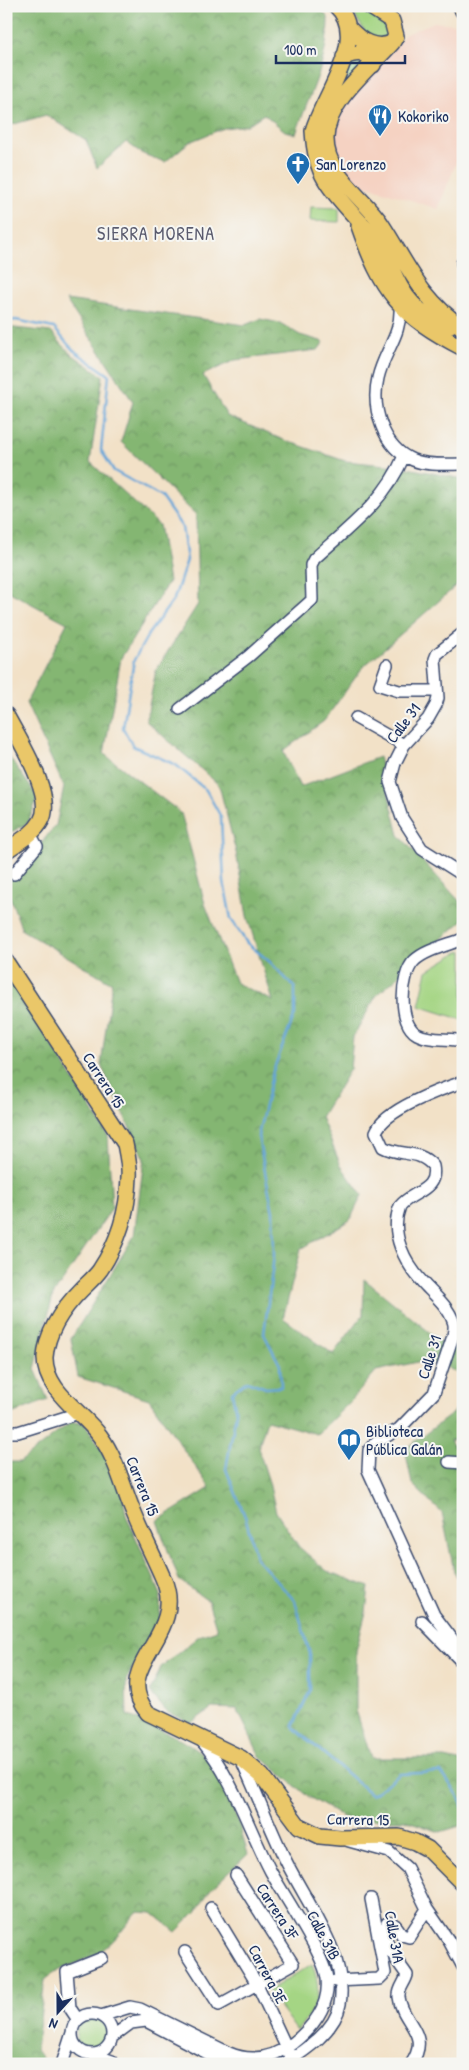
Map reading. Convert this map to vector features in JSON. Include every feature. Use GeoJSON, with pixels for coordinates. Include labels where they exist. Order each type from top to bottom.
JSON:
{"type":"FeatureCollection","features":[{"type":"Feature","properties":{"kind":"main road"},"geometry":{"type":"LineString","coordinates":[[336,6],[344,15],[349,28],[348,45],[316,119],[313,131],[314,143],[326,180],[381,249],[397,280],[413,304],[447,325],[463,329]]}},
{"type":"Feature","properties":{"kind":"main road"},"geometry":{"type":"LineString","coordinates":[[369,6],[392,21],[396,36],[373,65],[337,104],[326,137],[328,151],[339,176],[381,224],[419,288],[444,315],[463,329]]}},
{"type":"Feature","properties":{"kind":"main road"},"geometry":{"type":"LineString","coordinates":[[461,6],[463,11]]}},
{"type":"Feature","properties":{"kind":"main road"},"geometry":{"type":"LineString","coordinates":[[349,28],[367,43],[378,46],[392,43]]}},
{"type":"Feature","properties":{"kind":"main road"},"geometry":{"type":"LineString","coordinates":[[344,57],[352,54],[364,54],[370,57],[373,65]]}},
{"type":"Feature","properties":{"kind":"main road"},"geometry":{"type":"LineString","coordinates":[[354,214],[382,282],[400,306],[408,314],[463,348]]}},
{"type":"Feature","properties":{"kind":"main road"},"geometry":{"type":"LineString","coordinates":[[6,715],[43,791],[45,805],[42,820],[30,833],[6,851]]}},
{"type":"Feature","properties":{"kind":"main road","name":"Carrera 15"},"geometry":{"type":"LineString","coordinates":[[6,962],[125,1144],[130,1176],[124,1218],[113,1246],[99,1272],[66,1304],[47,1337],[45,1360],[53,1384],[100,1436],[118,1467],[132,1508],[167,1587],[170,1606],[165,1622],[152,1650],[139,1669],[135,1687],[139,1702],[148,1713],[241,1758],[262,1776],[299,1826],[320,1836],[340,1838],[400,1837],[428,1849],[462,1882]]}},
{"type":"Feature","properties":{"kind":"street"},"geometry":{"type":"LineString","coordinates":[[400,306],[401,320],[398,331],[378,378],[379,418],[385,433],[404,456],[415,461],[463,464]]}},
{"type":"Feature","properties":{"kind":"street"},"geometry":{"type":"LineString","coordinates":[[180,709],[249,656],[312,600],[311,565],[314,558],[382,496],[395,476],[404,456]]}},
{"type":"Feature","properties":{"kind":"street","name":"Calle 31"},"geometry":{"type":"LineString","coordinates":[[463,633],[437,654],[435,659],[436,705],[428,720],[404,745],[395,763],[390,782],[402,818],[422,849],[463,875]]}},
{"type":"Feature","properties":{"kind":"street"},"geometry":{"type":"LineString","coordinates":[[387,665],[380,685],[400,691],[437,691]]}},
{"type":"Feature","properties":{"kind":"street"},"geometry":{"type":"LineString","coordinates":[[356,718],[404,745]]}},
{"type":"Feature","properties":{"kind":"street"},"geometry":{"type":"LineString","coordinates":[[14,874],[37,846],[30,833]]}},
{"type":"Feature","properties":{"kind":"street"},"geometry":{"type":"LineString","coordinates":[[463,939],[421,957],[412,963],[404,986],[403,1016],[411,1030],[418,1035],[463,1041]]}},
{"type":"Feature","properties":{"kind":"street","name":"Calle 31"},"geometry":{"type":"LineString","coordinates":[[463,1082],[428,1095],[383,1120],[376,1132],[383,1147],[393,1151],[421,1155],[433,1166],[434,1176],[431,1184],[400,1206],[396,1238],[399,1247],[422,1282],[442,1303],[453,1320],[454,1326],[453,1336],[434,1393],[398,1429],[375,1443],[368,1450],[366,1459],[368,1470],[431,1608],[463,1653]]}},
{"type":"Feature","properties":{"kind":"street"},"geometry":{"type":"LineString","coordinates":[[6,1432],[18,1432],[79,1414]]}},
{"type":"Feature","properties":{"kind":"street"},"geometry":{"type":"LineString","coordinates":[[449,1462],[463,1463]]}},
{"type":"Feature","properties":{"kind":"street"},"geometry":{"type":"LineString","coordinates":[[422,1621],[463,1663]]}},
{"type":"Feature","properties":{"kind":"street","name":"Calle 31B"},"geometry":{"type":"LineString","coordinates":[[101,2016],[130,2007],[140,2009],[241,2058],[253,2060],[264,2058],[286,2048],[305,2033],[317,2019],[325,2000],[328,1981],[321,1961],[271,1871],[220,1763],[198,1736]]}},
{"type":"Feature","properties":{"kind":"street","name":"Calle 31B"},"geometry":{"type":"LineString","coordinates":[[241,1758],[284,1858],[335,1954],[342,1980],[340,2006],[327,2029],[311,2046],[289,2061]]}},
{"type":"Feature","properties":{"kind":"street"},"geometry":{"type":"LineString","coordinates":[[340,1838],[389,1852],[408,1868],[427,1910],[449,1941],[463,1967]]}},
{"type":"Feature","properties":{"kind":"street","name":"Carrera 3F"},"geometry":{"type":"LineString","coordinates":[[236,1875],[293,1964],[257,1984]]}},
{"type":"Feature","properties":{"kind":"street","name":"Calle 31A"},"geometry":{"type":"LineString","coordinates":[[342,1980],[378,1979],[385,1973],[371,1899]]}},
{"type":"Feature","properties":{"kind":"street","name":"Carrera 3E"},"geometry":{"type":"LineString","coordinates":[[211,1908],[257,1984],[286,2048],[289,2061]]}},
{"type":"Feature","properties":{"kind":"street"},"geometry":{"type":"LineString","coordinates":[[411,2064],[419,2047],[416,2030],[400,2006],[398,1994],[407,1975],[387,1943],[384,1934],[387,1923],[391,1922],[395,1924],[402,1935],[409,1937],[427,1910]]}},
{"type":"Feature","properties":{"kind":"street"},"geometry":{"type":"LineString","coordinates":[[185,1952],[217,2004],[221,2005],[257,1984]]}},
{"type":"Feature","properties":{"kind":"street"},"geometry":{"type":"LineString","coordinates":[[78,2020],[70,2008],[67,1972],[102,1958]]}},
{"type":"Feature","properties":{"kind":"street"},"geometry":{"type":"LineString","coordinates":[[328,1981],[342,1980]]}},
{"type":"Feature","properties":{"kind":"street"},"geometry":{"type":"LineString","coordinates":[[62,2064],[72,2034],[78,2020],[86,2015],[101,2016],[111,2026],[112,2063],[87,2057],[78,2048],[72,2034]]}},
{"type":"Feature","properties":{"kind":"street"},"geometry":{"type":"LineString","coordinates":[[87,2057],[104,2051],[111,2041],[131,2023],[146,2021],[228,2064]]}},
{"type":"Feature","properties":{"kind":"street"},"geometry":{"type":"LineString","coordinates":[[201,2051],[212,2064]]}},
{"type":"Feature","properties":{"kind":"shaded area"},"geometry":{"type":"Polygon","coordinates":[[[434,22],[454,24],[463,46],[463,145],[438,209],[352,181],[341,166],[335,150],[333,131],[337,116],[347,100],[406,34],[434,22]]]}},
{"type":"Feature","properties":{"kind":"green space"},"geometry":{"type":"Polygon","coordinates":[[[6,6],[316,6],[328,17],[327,34],[322,64],[296,134],[285,131],[264,114],[247,125],[224,128],[189,142],[165,162],[143,154],[126,142],[97,168],[86,140],[46,115],[11,125],[6,137],[6,6]]]}},
{"type":"Feature","properties":{"kind":"green space"},"geometry":{"type":"Polygon","coordinates":[[[349,6],[362,8],[375,14],[385,23],[390,35],[386,38],[370,40],[349,6]]]}},
{"type":"Feature","properties":{"kind":"green space"},"geometry":{"type":"Polygon","coordinates":[[[352,57],[368,59],[340,92],[335,91],[352,57]]]}},
{"type":"Feature","properties":{"kind":"green space"},"geometry":{"type":"Polygon","coordinates":[[[311,207],[339,208],[339,222],[310,221],[311,207]]]}},
{"type":"Feature","properties":{"kind":"green space"},"geometry":{"type":"Polygon","coordinates":[[[66,300],[245,325],[260,319],[280,323],[300,335],[324,342],[318,350],[235,360],[203,375],[227,416],[281,439],[345,461],[397,466],[463,479],[463,580],[363,667],[324,721],[283,751],[300,787],[379,757],[399,835],[463,905],[463,920],[376,996],[353,1037],[350,1069],[321,1117],[341,1166],[362,1195],[350,1220],[301,1249],[283,1318],[333,1354],[363,1315],[364,1279],[444,1344],[463,1328],[463,1377],[444,1365],[418,1362],[376,1371],[352,1400],[317,1434],[267,1420],[258,1448],[276,1512],[299,1547],[327,1571],[369,1587],[366,1612],[356,1651],[356,1710],[371,1758],[445,1758],[463,1762],[463,1825],[440,1832],[405,1820],[346,1819],[306,1795],[260,1756],[237,1709],[212,1708],[191,1723],[167,1712],[150,1692],[161,1667],[199,1636],[217,1630],[208,1601],[179,1580],[157,1521],[210,1488],[149,1399],[78,1377],[71,1339],[134,1236],[144,1159],[101,1065],[112,983],[22,930],[6,886],[56,825],[64,787],[26,703],[67,623],[6,590],[6,327],[51,332],[70,353],[103,376],[90,462],[159,525],[169,581],[121,658],[104,754],[181,813],[205,904],[236,983],[273,1001],[247,916],[236,852],[219,785],[146,721],[156,670],[198,604],[196,515],[121,442],[133,402],[66,300]]]}},
{"type":"Feature","properties":{"kind":"green space"},"geometry":{"type":"Polygon","coordinates":[[[6,753],[38,797],[28,823],[6,835],[6,753]]]}},
{"type":"Feature","properties":{"kind":"green space"},"geometry":{"type":"Polygon","coordinates":[[[463,951],[463,1020],[419,1006],[427,971],[458,952],[463,951]]]}},
{"type":"Feature","properties":{"kind":"green space"},"geometry":{"type":"Polygon","coordinates":[[[6,970],[108,1136],[112,1208],[53,1295],[35,1369],[48,1400],[6,1416],[6,970]]]}},
{"type":"Feature","properties":{"kind":"green space"},"geometry":{"type":"Polygon","coordinates":[[[463,1396],[463,1440],[450,1440],[463,1465],[463,1588],[454,1571],[442,1513],[412,1484],[405,1449],[452,1414],[463,1396]]]}},
{"type":"Feature","properties":{"kind":"green space"},"geometry":{"type":"Polygon","coordinates":[[[71,1422],[84,1423],[120,1477],[126,1515],[161,1595],[159,1624],[126,1680],[127,1715],[168,1733],[187,1744],[213,1765],[226,1789],[248,1854],[210,1890],[196,1912],[176,1932],[153,1913],[137,1912],[108,1946],[45,1980],[36,2050],[46,2064],[6,2064],[6,1462],[20,1462],[71,1422]]]}},
{"type":"Feature","properties":{"kind":"green space"},"geometry":{"type":"Polygon","coordinates":[[[312,1964],[316,1975],[318,1992],[313,2007],[297,2031],[268,1991],[312,1964]]]}},
{"type":"Feature","properties":{"kind":"green space"},"geometry":{"type":"Polygon","coordinates":[[[92,2018],[98,2019],[103,2023],[107,2028],[107,2040],[103,2045],[98,2049],[92,2050],[86,2049],[81,2045],[77,2040],[76,2034],[77,2028],[81,2023],[86,2019],[92,2018]]]}},
{"type":"Feature","properties":{"kind":"waterway"},"geometry":{"type":"LineString","coordinates":[[6,321],[16,320],[54,328],[73,350],[109,375],[101,450],[114,471],[161,497],[182,527],[187,560],[174,599],[149,633],[134,660],[123,728],[133,746],[176,765],[206,790],[221,817],[224,882],[231,919],[247,943],[270,962],[295,988],[295,1014],[273,1071],[258,1136],[273,1212],[274,1256],[264,1334],[280,1365],[281,1387],[266,1388],[247,1381],[232,1392],[236,1413],[226,1469],[246,1519],[256,1558],[295,1601],[310,1654],[310,1691],[293,1727],[372,1795],[400,1774],[441,1772],[458,1795],[463,1807]]}},
{"type":"Feature","properties":{"kind":"place","name":"Kokoriko"},"geometry":{"type":"Point","coordinates":[380,137]}},
{"type":"Feature","properties":{"kind":"place","name":"San Lorenzo"},"geometry":{"type":"Point","coordinates":[298,185]}},
{"type":"Feature","properties":{"kind":"place","name":"Biblioteca Pública Galán"},"geometry":{"type":"Point","coordinates":[349,1461]}},
{"type":"Feature","properties":{"kind":"district","name":"SIERRA MORENA"},"geometry":{"type":"Point","coordinates":[156,233]}}]}
